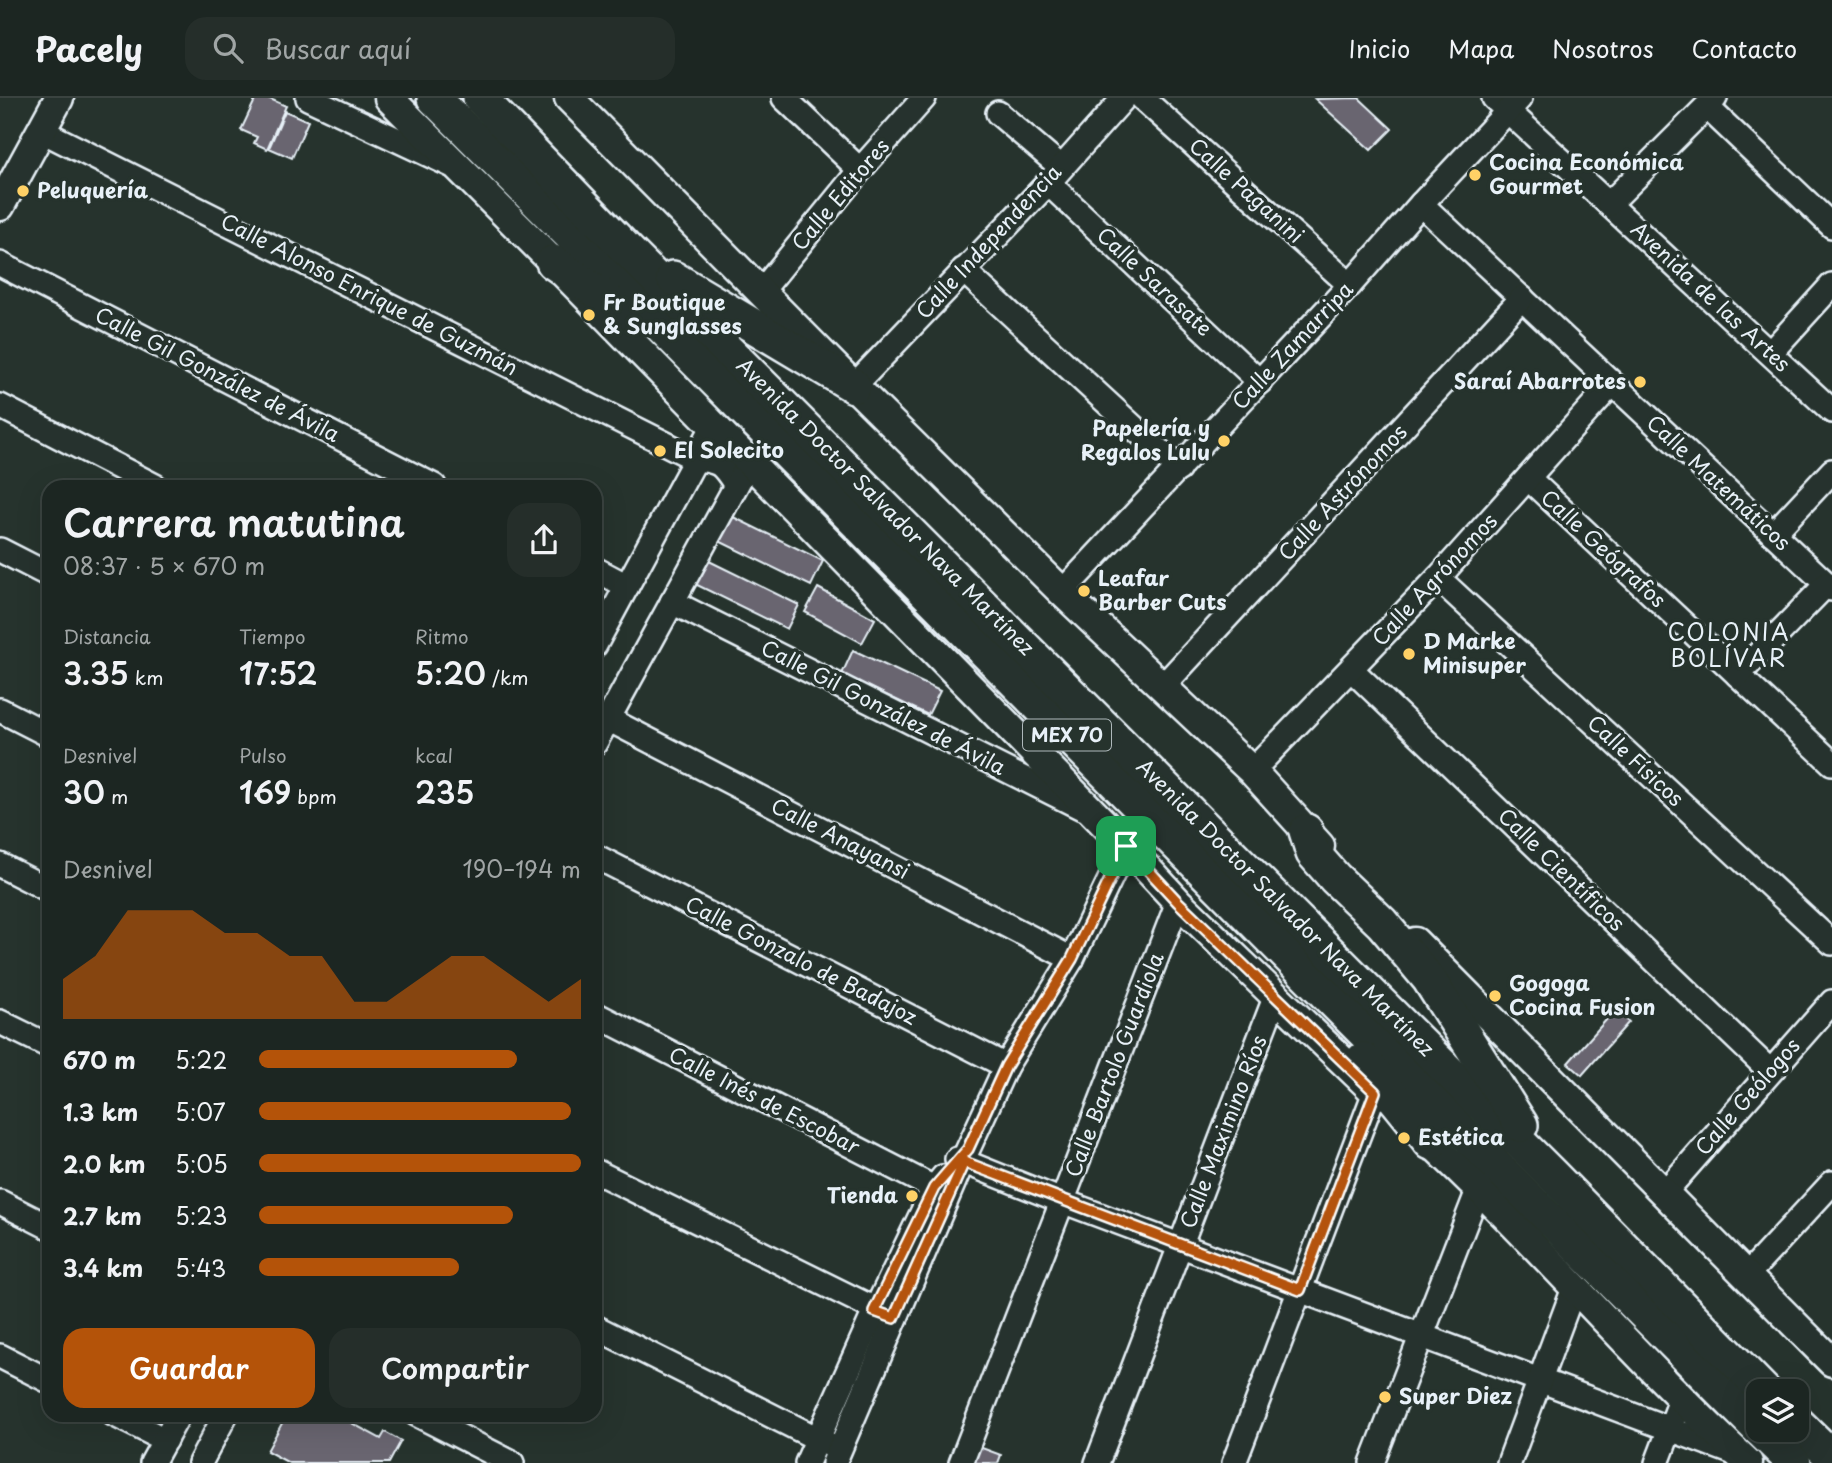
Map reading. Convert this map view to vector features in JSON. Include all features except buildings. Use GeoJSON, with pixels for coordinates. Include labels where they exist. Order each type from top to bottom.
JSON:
{"type":"FeatureCollection","features":[{"type":"Feature","properties":{"kind":"highway","name":"Avenida Doctor Salvador Nava Martínez"},"geometry":{"type":"LineString","coordinates":[[434,98],[1703,1374],[1746,1386]]}},
{"type":"Feature","properties":{"kind":"highway","name":"Avenida Doctor Salvador Nava Martínez"},"geometry":{"type":"LineString","coordinates":[[480,98],[628,251],[1552,1175],[1703,1374],[1752,1444],[1794,1463]]}},
{"type":"Feature","properties":{"kind":"highway"},"geometry":{"type":"LineString","coordinates":[[628,251],[854,386]]}},
{"type":"Feature","properties":{"kind":"highway"},"geometry":{"type":"LineString","coordinates":[[553,262],[603,296],[787,453]]}},
{"type":"Feature","properties":{"kind":"highway"},"geometry":{"type":"LineString","coordinates":[[1306,831],[1313,853],[1382,923],[1429,979],[1552,1175]]}},
{"type":"Feature","properties":{"kind":"highway"},"geometry":{"type":"LineString","coordinates":[[1307,976],[1329,1014],[1431,1143]]}},
{"type":"Feature","properties":{"kind":"highway"},"geometry":{"type":"LineString","coordinates":[[1809,1435],[1832,1457]]}},
{"type":"Feature","properties":{"kind":"main road"},"geometry":{"type":"LineString","coordinates":[[0,206],[59,98]]}},
{"type":"Feature","properties":{"kind":"main road","name":"Avenida Doctor Salvador Nava Martínez"},"geometry":{"type":"LineString","coordinates":[[389,98],[713,427],[742,474],[1094,813],[1178,902],[1275,998],[1479,1188],[1574,1288],[1703,1374]]}},
{"type":"Feature","properties":{"kind":"main road"},"geometry":{"type":"LineString","coordinates":[[569,98],[760,293],[1062,592],[1252,771],[1306,831],[1832,1361]]}},
{"type":"Feature","properties":{"kind":"street"},"geometry":{"type":"LineString","coordinates":[[308,98],[460,170]]}},
{"type":"Feature","properties":{"kind":"street"},"geometry":{"type":"LineString","coordinates":[[784,98],[860,170]]}},
{"type":"Feature","properties":{"kind":"street","name":"Calle Editores"},"geometry":{"type":"LineString","coordinates":[[760,293],[860,170],[924,98]]}},
{"type":"Feature","properties":{"kind":"street","name":"Calle Independencia"},"geometry":{"type":"LineString","coordinates":[[854,386],[1124,98]]}},
{"type":"Feature","properties":{"kind":"street","name":"Calle Paganini"},"geometry":{"type":"LineString","coordinates":[[1142,98],[1350,285]]}},
{"type":"Feature","properties":{"kind":"street","name":"Calle Zamarripa"},"geometry":{"type":"LineString","coordinates":[[1062,592],[1350,285],[1507,102]]}},
{"type":"Feature","properties":{"kind":"street","name":"Avenida de las Artes"},"geometry":{"type":"LineString","coordinates":[[1507,102],[1609,204],[1832,411]]}},
{"type":"Feature","properties":{"kind":"street"},"geometry":{"type":"LineString","coordinates":[[1609,204],[1711,102],[1832,226]]}},
{"type":"Feature","properties":{"kind":"street","name":"Calle Sarasate"},"geometry":{"type":"LineString","coordinates":[[998,113],[1054,175],[1260,382]]}},
{"type":"Feature","properties":{"kind":"street","name":"Calle Alonso Enrique de Guzmán"},"geometry":{"type":"LineString","coordinates":[[42,131],[696,459],[714,461],[742,474]]}},
{"type":"Feature","properties":{"kind":"street","name":"Calle Matemáticos"},"geometry":{"type":"LineString","coordinates":[[1421,204],[1829,586]]}},
{"type":"Feature","properties":{"kind":"street","name":"Calle Gil González de Ávila"},"geometry":{"type":"LineString","coordinates":[[0,264],[422,480]]}},
{"type":"Feature","properties":{"kind":"street"},"geometry":{"type":"LineString","coordinates":[[962,270],[1179,469]]}},
{"type":"Feature","properties":{"kind":"street"},"geometry":{"type":"LineString","coordinates":[[1770,354],[1832,285]]}},
{"type":"Feature","properties":{"kind":"street","name":"Calle Astrónomos"},"geometry":{"type":"LineString","coordinates":[[1163,686],[1521,298]]}},
{"type":"Feature","properties":{"kind":"street","name":"Calle Agrónomos"},"geometry":{"type":"LineString","coordinates":[[1252,771],[1438,578],[1612,384]]}},
{"type":"Feature","properties":{"kind":"street"},"geometry":{"type":"LineString","coordinates":[[0,406],[143,480]]}},
{"type":"Feature","properties":{"kind":"street"},"geometry":{"type":"LineString","coordinates":[[602,632],[713,427]]}},
{"type":"Feature","properties":{"kind":"street"},"geometry":{"type":"LineString","coordinates":[[1773,534],[1832,471]]}},
{"type":"Feature","properties":{"kind":"street"},"geometry":{"type":"LineString","coordinates":[[602,730],[742,474]]}},
{"type":"Feature","properties":{"kind":"street","name":"Calle Geógrafos"},"geometry":{"type":"LineString","coordinates":[[1528,478],[1832,763]]}},
{"type":"Feature","properties":{"kind":"street"},"geometry":{"type":"LineString","coordinates":[[0,550],[42,571]]}},
{"type":"Feature","properties":{"kind":"street"},"geometry":{"type":"LineString","coordinates":[[602,573],[627,586]]}},
{"type":"Feature","properties":{"kind":"street","name":"Calle Físicos"},"geometry":{"type":"LineString","coordinates":[[1438,578],[1832,943]]}},
{"type":"Feature","properties":{"kind":"street"},"geometry":{"type":"LineString","coordinates":[[1738,675],[1829,586]]}},
{"type":"Feature","properties":{"kind":"street","name":"Calle Gil González de Ávila"},"geometry":{"type":"LineString","coordinates":[[672,602],[1094,813]]}},
{"type":"Feature","properties":{"kind":"street","name":"Calle Científicos"},"geometry":{"type":"LineString","coordinates":[[1352,670],[1770,1071]]}},
{"type":"Feature","properties":{"kind":"street"},"geometry":{"type":"LineString","coordinates":[[0,710],[42,731]]}},
{"type":"Feature","properties":{"kind":"street","name":"Calle Anayansi"},"geometry":{"type":"LineString","coordinates":[[608,719],[1072,959]]}},
{"type":"Feature","properties":{"kind":"street"},"geometry":{"type":"LineString","coordinates":[[807,1463],[816,1439],[884,1314],[1006,1066],[1072,959],[1126,846]]}},
{"type":"Feature","properties":{"kind":"street","name":"Calle Gonzalo de Badajoz"},"geometry":{"type":"LineString","coordinates":[[602,860],[1006,1066]]}},
{"type":"Feature","properties":{"kind":"street"},"geometry":{"type":"LineString","coordinates":[[0,865],[42,886]]}},
{"type":"Feature","properties":{"kind":"street","name":"Calle Bartolo Guardiola"},"geometry":{"type":"LineString","coordinates":[[961,1463],[1178,902]]}},
{"type":"Feature","properties":{"kind":"street","name":"Calle Maximino Ríos"},"geometry":{"type":"LineString","coordinates":[[1097,1463],[1275,998]]}},
{"type":"Feature","properties":{"kind":"street","name":"Calle Geólogos"},"geometry":{"type":"LineString","coordinates":[[1665,1192],[1832,1002]]}},
{"type":"Feature","properties":{"kind":"street","name":"Calle Inés de Escobar"},"geometry":{"type":"LineString","coordinates":[[602,1018],[934,1188]]}},
{"type":"Feature","properties":{"kind":"street"},"geometry":{"type":"LineString","coordinates":[[0,1022],[42,1043]]}},
{"type":"Feature","properties":{"kind":"street"},"geometry":{"type":"LineString","coordinates":[[1234,1463],[1375,1092]]}},
{"type":"Feature","properties":{"kind":"street"},"geometry":{"type":"LineString","coordinates":[[963,1156],[1062,1201],[1670,1429],[1752,1444]]}},
{"type":"Feature","properties":{"kind":"street"},"geometry":{"type":"LineString","coordinates":[[602,1330],[816,1439],[836,1456],[884,1314],[934,1188],[963,1156]]}},
{"type":"Feature","properties":{"kind":"street"},"geometry":{"type":"LineString","coordinates":[[602,1174],[884,1314]]}},
{"type":"Feature","properties":{"kind":"street"},"geometry":{"type":"LineString","coordinates":[[1746,1276],[1832,1183]]}},
{"type":"Feature","properties":{"kind":"street"},"geometry":{"type":"LineString","coordinates":[[1372,1463],[1479,1188]]}},
{"type":"Feature","properties":{"kind":"street"},"geometry":{"type":"LineString","coordinates":[[0,1202],[42,1218]]}},
{"type":"Feature","properties":{"kind":"street"},"geometry":{"type":"LineString","coordinates":[[1509,1463],[1574,1288]]}},
{"type":"Feature","properties":{"kind":"street"},"geometry":{"type":"LineString","coordinates":[[0,1356],[42,1377]]}},
{"type":"Feature","properties":{"kind":"street"},"geometry":{"type":"LineString","coordinates":[[1657,1463],[1670,1429],[1703,1374]]}},
{"type":"Feature","properties":{"kind":"street"},"geometry":{"type":"LineString","coordinates":[[129,1422],[165,1440]]}},
{"type":"Feature","properties":{"kind":"street"},"geometry":{"type":"LineString","coordinates":[[152,1463],[175,1422]]}},
{"type":"Feature","properties":{"kind":"street"},"geometry":{"type":"LineString","coordinates":[[206,1461],[223,1422]]}},
{"type":"Feature","properties":{"kind":"street"},"geometry":{"type":"LineString","coordinates":[[432,1422],[512,1463]]}},
{"type":"Feature","properties":{"kind":"place","name":"Cocina Económica Gourmet"},"geometry":{"type":"Point","coordinates":[1475,175]}},
{"type":"Feature","properties":{"kind":"place","name":"Peluquería"},"geometry":{"type":"Point","coordinates":[23,191]}},
{"type":"Feature","properties":{"kind":"place","name":"Fr Boutique & Sunglasses"},"geometry":{"type":"Point","coordinates":[589,315]}},
{"type":"Feature","properties":{"kind":"place","name":"Saraí Abarrotes"},"geometry":{"type":"Point","coordinates":[1640,382]}},
{"type":"Feature","properties":{"kind":"place","name":"Papelería y Regalos Lulu"},"geometry":{"type":"Point","coordinates":[1224,441]}},
{"type":"Feature","properties":{"kind":"place","name":"El Solecito"},"geometry":{"type":"Point","coordinates":[660,451]}},
{"type":"Feature","properties":{"kind":"place","name":"Leafar Barber Cuts"},"geometry":{"type":"Point","coordinates":[1084,591]}},
{"type":"Feature","properties":{"kind":"place","name":"D Marke Minisuper"},"geometry":{"type":"Point","coordinates":[1409,654]}},
{"type":"Feature","properties":{"kind":"place","name":"Gogoga Cocina Fusion"},"geometry":{"type":"Point","coordinates":[1495,996]}},
{"type":"Feature","properties":{"kind":"place","name":"Estética"},"geometry":{"type":"Point","coordinates":[1404,1138]}},
{"type":"Feature","properties":{"kind":"place","name":"Tienda"},"geometry":{"type":"Point","coordinates":[912,1196]}},
{"type":"Feature","properties":{"kind":"place","name":"Super Diez"},"geometry":{"type":"Point","coordinates":[1385,1397]}},
{"type":"Feature","properties":{"kind":"district","name":"COLONIA BOLÍVAR"},"geometry":{"type":"Point","coordinates":[1729,646]}},
{"type":"Feature","properties":{"kind":"route"},"geometry":{"type":"LineString","coordinates":[[1126,846],[1275,998],[1375,1092],[1300,1290],[964,1162],[894,1318],[874,1311],[934,1188],[968,1149],[1006,1066],[1072,959],[1126,846]]}}]}
